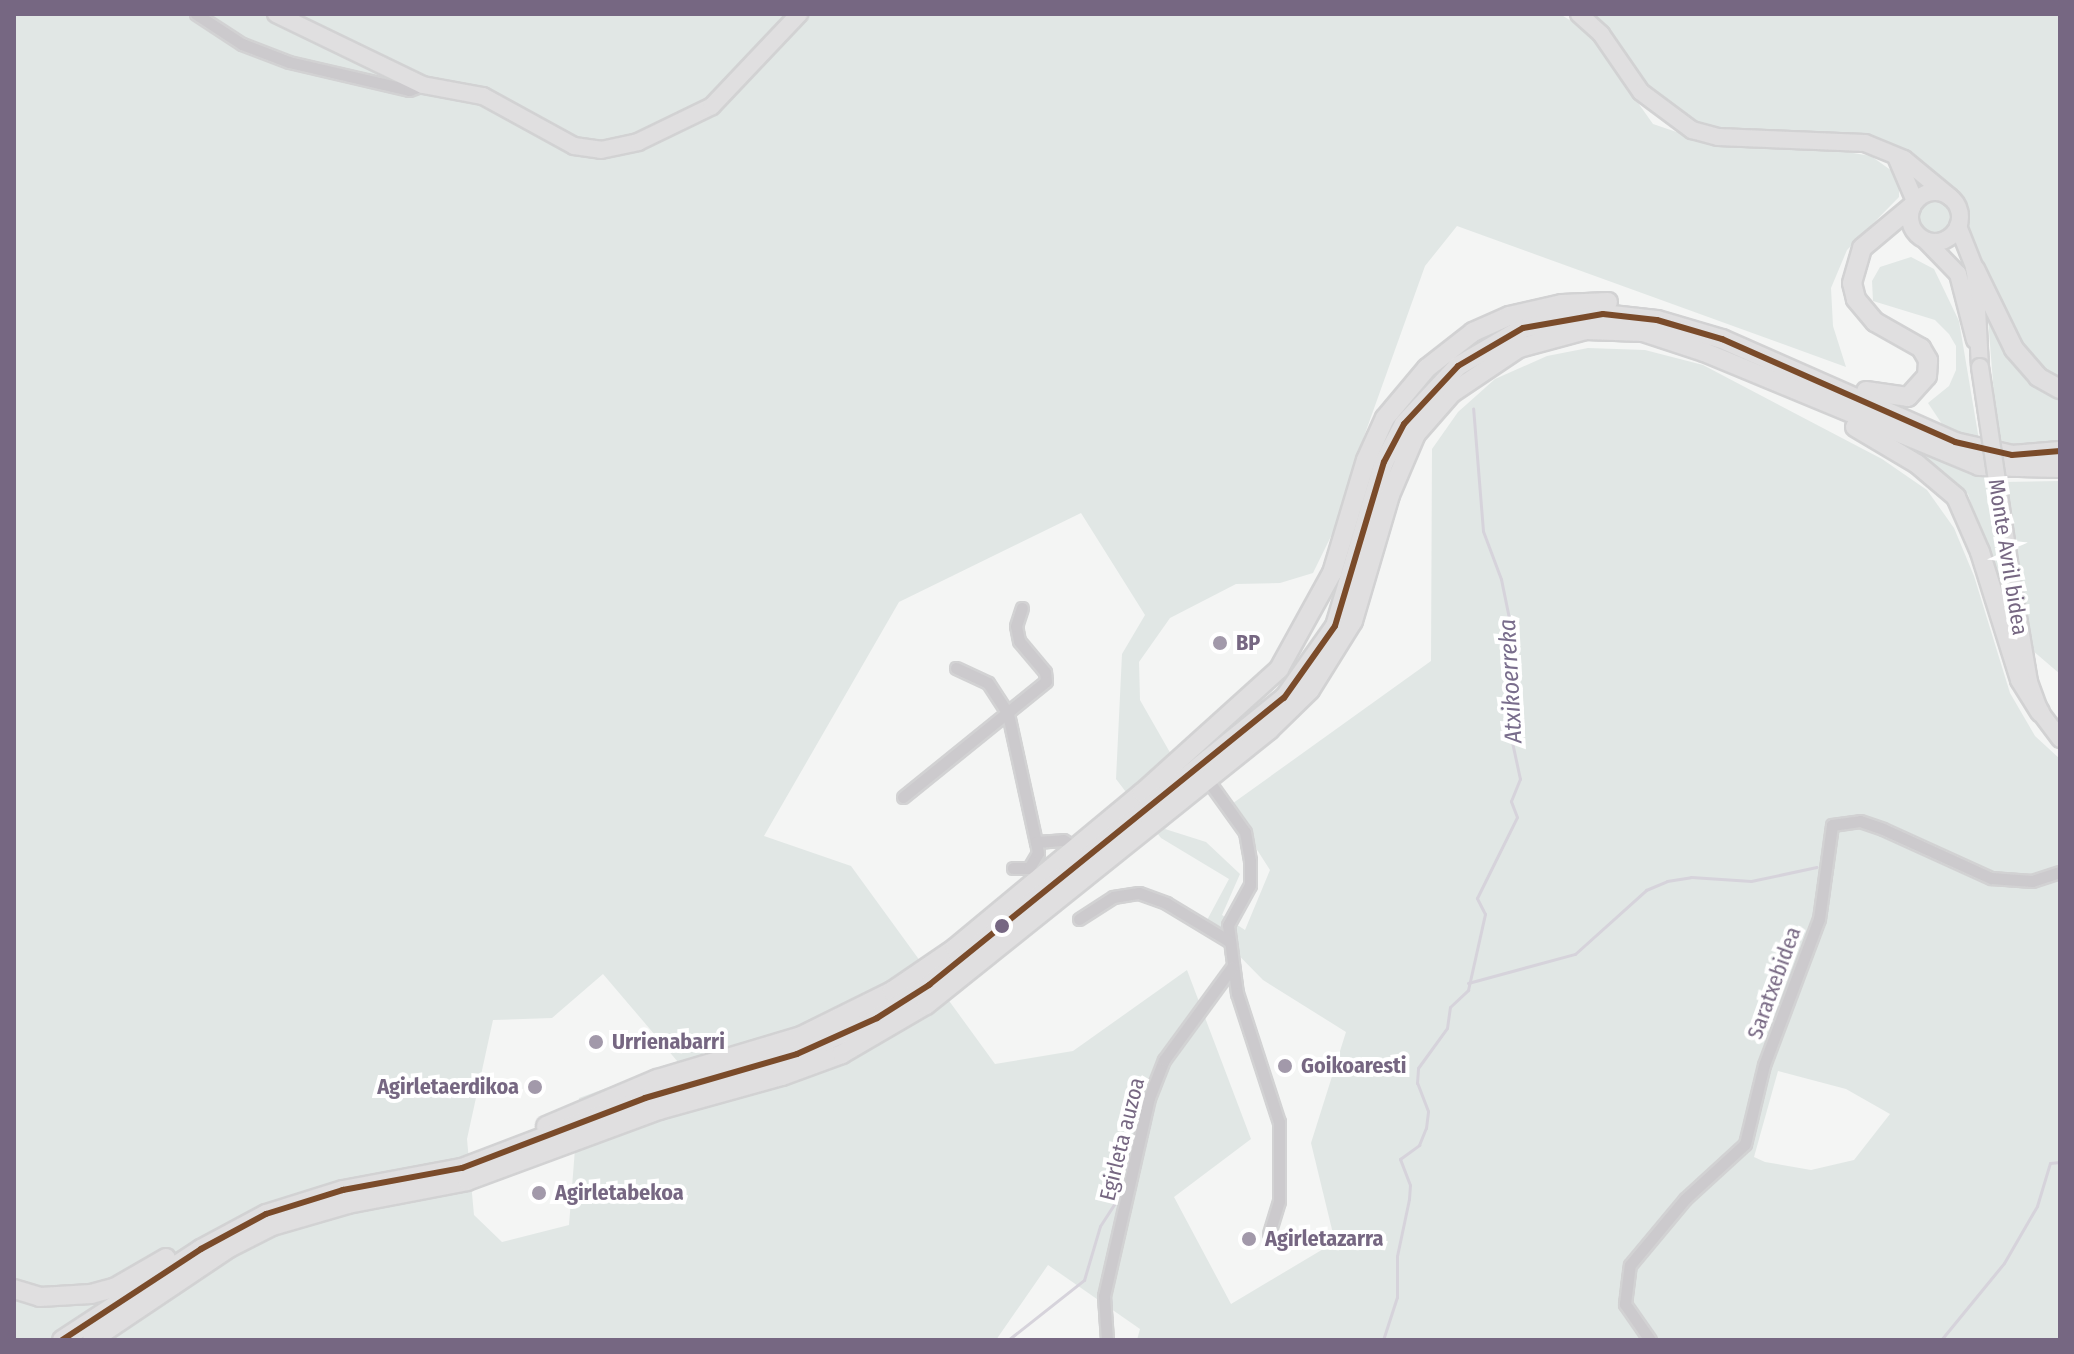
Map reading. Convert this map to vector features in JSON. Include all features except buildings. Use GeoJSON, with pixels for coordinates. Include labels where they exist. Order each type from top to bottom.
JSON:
{"type":"FeatureCollection","features":[{"type":"Feature","properties":{"kind":"main road"},"geometry":{"type":"LineString","coordinates":[[454,1169],[602,1099],[801,1036],[854,1013],[955,948],[1076,848],[1279,669],[1332,573],[1366,460],[1385,418],[1410,384],[1464,339],[1509,316],[1562,304],[1610,302],[1690,319],[1886,398],[1908,397],[1924,384],[1926,354],[1912,340],[1866,313],[1852,283],[1862,248],[1913,204]]}},
{"type":"Feature","properties":{"kind":"main road"},"geometry":{"type":"LineString","coordinates":[[1975,269],[2014,349],[2038,377],[2060,389]]}},
{"type":"Feature","properties":{"kind":"main road"},"geometry":{"type":"LineString","coordinates":[[62,1340],[201,1249],[266,1214],[343,1190],[454,1169],[645,1098],[830,1041],[898,1006],[993,936],[1271,710],[1299,681],[1340,614],[1395,440],[1421,402],[1474,355],[1523,328],[1603,314],[1689,328],[1966,445],[2012,455],[2060,451]]}},
{"type":"Feature","properties":{"kind":"main road"},"geometry":{"type":"LineString","coordinates":[[92,1340],[219,1254],[272,1226],[327,1209],[482,1176],[659,1110],[842,1054],[900,1023],[953,986],[1295,707],[1331,662],[1358,608],[1405,455],[1416,434],[1470,378],[1543,339],[1612,330],[1670,339],[1979,466],[2060,468]]}},
{"type":"Feature","properties":{"kind":"main road"},"geometry":{"type":"LineString","coordinates":[[1761,357],[1797,364]]}},
{"type":"Feature","properties":{"kind":"main road"},"geometry":{"type":"LineString","coordinates":[[1766,377],[1917,464],[1956,497],[1980,552],[2020,680],[2040,712]]}},
{"type":"Feature","properties":{"kind":"main road"},"geometry":{"type":"LineString","coordinates":[[14,1289],[40,1297],[68,1298],[114,1288],[248,1213],[266,1214]]}},
{"type":"Feature","properties":{"kind":"street"},"geometry":{"type":"LineString","coordinates":[[196,14],[242,44],[289,62],[409,90],[423,85]]}},
{"type":"Feature","properties":{"kind":"street"},"geometry":{"type":"LineString","coordinates":[[276,14],[423,85],[483,96],[574,146],[601,150],[638,142],[712,106],[799,14]]}},
{"type":"Feature","properties":{"kind":"street"},"geometry":{"type":"LineString","coordinates":[[1579,14],[1601,34],[1641,92],[1692,130],[1766,141],[1846,139],[1890,153],[1950,197],[1958,207],[1958,226],[1945,240],[1926,241],[1911,227],[1913,204],[1906,170],[1890,153]]}},
{"type":"Feature","properties":{"kind":"street"},"geometry":{"type":"LineString","coordinates":[[1913,204],[1931,192],[1950,197]]}},
{"type":"Feature","properties":{"kind":"street","name":"Monte Avril bidea"},"geometry":{"type":"LineString","coordinates":[[1958,226],[1975,269],[1980,367]]}},
{"type":"Feature","properties":{"kind":"street","name":"Monte Avril bidea"},"geometry":{"type":"LineString","coordinates":[[1926,241],[1958,274],[1980,367],[2029,682],[2040,712],[2060,739]]}},
{"type":"Feature","properties":{"kind":"street"},"geometry":{"type":"LineString","coordinates":[[903,797],[1046,681],[1045,672],[1019,641],[1016,626],[1022,608]]}},
{"type":"Feature","properties":{"kind":"street"},"geometry":{"type":"LineString","coordinates":[[956,668],[988,683],[1008,714],[1038,853],[1029,868],[1015,872]]}},
{"type":"Feature","properties":{"kind":"street"},"geometry":{"type":"LineString","coordinates":[[1207,779],[1245,832],[1250,861],[1250,885],[1228,925],[1232,967],[1258,1070],[1279,1122],[1279,1201],[1269,1233]]}},
{"type":"Feature","properties":{"kind":"street","name":"Saratxebidea"},"geometry":{"type":"LineString","coordinates":[[1650,1340],[1625,1304],[1630,1265],[1685,1199],[1745,1144],[1764,1065],[1819,919],[1832,825],[1860,821],[1991,878],[2032,881],[2060,872]]}},
{"type":"Feature","properties":{"kind":"street"},"geometry":{"type":"LineString","coordinates":[[1036,842],[1063,840],[1076,848]]}},
{"type":"Feature","properties":{"kind":"street"},"geometry":{"type":"LineString","coordinates":[[1079,919],[1113,897],[1139,893],[1166,903],[1229,941]]}},
{"type":"Feature","properties":{"kind":"street","name":"Egirleta auzoa"},"geometry":{"type":"LineString","coordinates":[[1107,1340],[1104,1296],[1149,1098],[1164,1060],[1232,967]]}},
{"type":"Feature","properties":{"kind":"shaded area"},"geometry":{"type":"Polygon","coordinates":[[[14,14],[1560,14],[1587,31],[1653,124],[1718,146],[1835,150],[1871,156],[1899,176],[1899,197],[1847,250],[1831,288],[1833,326],[1846,367],[1457,226],[1425,266],[1357,456],[1360,477],[1313,573],[1280,583],[1236,584],[1170,618],[1139,662],[1140,700],[1196,798],[1165,829],[1206,842],[1240,874],[1222,915],[1245,930],[1270,870],[1229,806],[1431,661],[1432,449],[1458,412],[1495,379],[1547,356],[1588,348],[1645,350],[1703,365],[1882,459],[1927,490],[1954,528],[1974,576],[2010,693],[2035,736],[2060,759],[2060,1340],[1137,1340],[1140,1329],[1048,1265],[996,1340],[14,1340],[14,14]],[[1081,513],[899,602],[764,836],[851,866],[995,1064],[1073,1051],[1187,970],[1251,1139],[1174,1197],[1231,1304],[1335,1242],[1311,1143],[1346,1032],[1263,980],[1206,922],[1229,879],[1161,838],[1116,779],[1122,654],[1145,615],[1081,513]],[[603,974],[552,1018],[493,1020],[467,1139],[474,1215],[502,1242],[569,1225],[579,1098],[678,1062],[603,974]],[[1778,1071],[1754,1157],[1765,1162],[1811,1170],[1854,1160],[1890,1114],[1846,1089],[1778,1071]]]}},
{"type":"Feature","properties":{"kind":"shaded area"},"geometry":{"type":"Polygon","coordinates":[[[1588,14],[2060,14],[2060,385],[2027,360],[1965,229],[1956,196],[1909,156],[1729,134],[1691,124],[1644,87],[1588,14]]]}},
{"type":"Feature","properties":{"kind":"shaded area"},"geometry":{"type":"Polygon","coordinates":[[[1935,201],[1946,206],[1951,217],[1946,228],[1935,233],[1924,228],[1919,217],[1924,206],[1935,201]]]}},
{"type":"Feature","properties":{"kind":"shaded area"},"geometry":{"type":"Polygon","coordinates":[[[1911,257],[1934,269],[1959,321],[1979,440],[1946,430],[1928,403],[1949,386],[1956,370],[1956,346],[1949,334],[1935,320],[1873,301],[1872,281],[1880,267],[1911,257]]]}},
{"type":"Feature","properties":{"kind":"shaded area"},"geometry":{"type":"Polygon","coordinates":[[[1987,306],[2000,343],[2019,370],[2060,395],[2060,446],[1998,446],[1987,306]]]}},
{"type":"Feature","properties":{"kind":"shaded area"},"geometry":{"type":"Polygon","coordinates":[[[1904,446],[1986,477],[2009,618],[1968,494],[1904,446]]]}},
{"type":"Feature","properties":{"kind":"shaded area"},"geometry":{"type":"Polygon","coordinates":[[[2060,481],[2060,674],[2025,644],[2004,482],[2060,481]]]}},
{"type":"Feature","properties":{"kind":"waterway","name":"Atxikoerreka"},"geometry":{"type":"LineString","coordinates":[[1383,1340],[1397,1297],[1397,1256],[1409,1199],[1410,1185],[1400,1159],[1419,1145],[1426,1128],[1428,1111],[1417,1083],[1418,1068],[1447,1028],[1450,1007],[1468,990],[1485,914],[1477,898],[1517,817],[1511,801],[1520,779],[1509,728],[1515,700],[1510,623],[1501,579],[1483,531],[1473,408]]}},
{"type":"Feature","properties":{"kind":"waterway"},"geometry":{"type":"LineString","coordinates":[[1468,983],[1575,954],[1646,890],[1667,881],[1691,877],[1751,881],[1817,867]]}},
{"type":"Feature","properties":{"kind":"waterway"},"geometry":{"type":"LineString","coordinates":[[1941,1340],[2004,1263],[2037,1206],[2050,1163],[2060,1162]]}},
{"type":"Feature","properties":{"kind":"waterway"},"geometry":{"type":"LineString","coordinates":[[1008,1340],[1084,1280],[1100,1226],[1116,1201]]}},
{"type":"Feature","properties":{"kind":"transit line"},"geometry":{"type":"LineString","coordinates":[[62,1340],[201,1249],[266,1214],[343,1190],[462,1168],[645,1098],[797,1054],[877,1018],[929,985],[1284,698],[1335,626],[1384,462],[1404,424],[1458,366],[1523,328],[1603,314],[1657,320],[1722,339],[1955,442],[2012,455],[2060,451]]}},
{"type":"Feature","properties":{"kind":"place","name":"BP"},"geometry":{"type":"Point","coordinates":[1220,643]}},
{"type":"Feature","properties":{"kind":"place","name":"Urrienabarri"},"geometry":{"type":"Point","coordinates":[596,1042]}},
{"type":"Feature","properties":{"kind":"place","name":"Goikoaresti"},"geometry":{"type":"Point","coordinates":[1285,1066]}},
{"type":"Feature","properties":{"kind":"place","name":"Agirletaerdikoa"},"geometry":{"type":"Point","coordinates":[535,1087]}},
{"type":"Feature","properties":{"kind":"place","name":"Agirletabekoa"},"geometry":{"type":"Point","coordinates":[539,1193]}},
{"type":"Feature","properties":{"kind":"place","name":"Agirletazarra"},"geometry":{"type":"Point","coordinates":[1249,1239]}}]}
